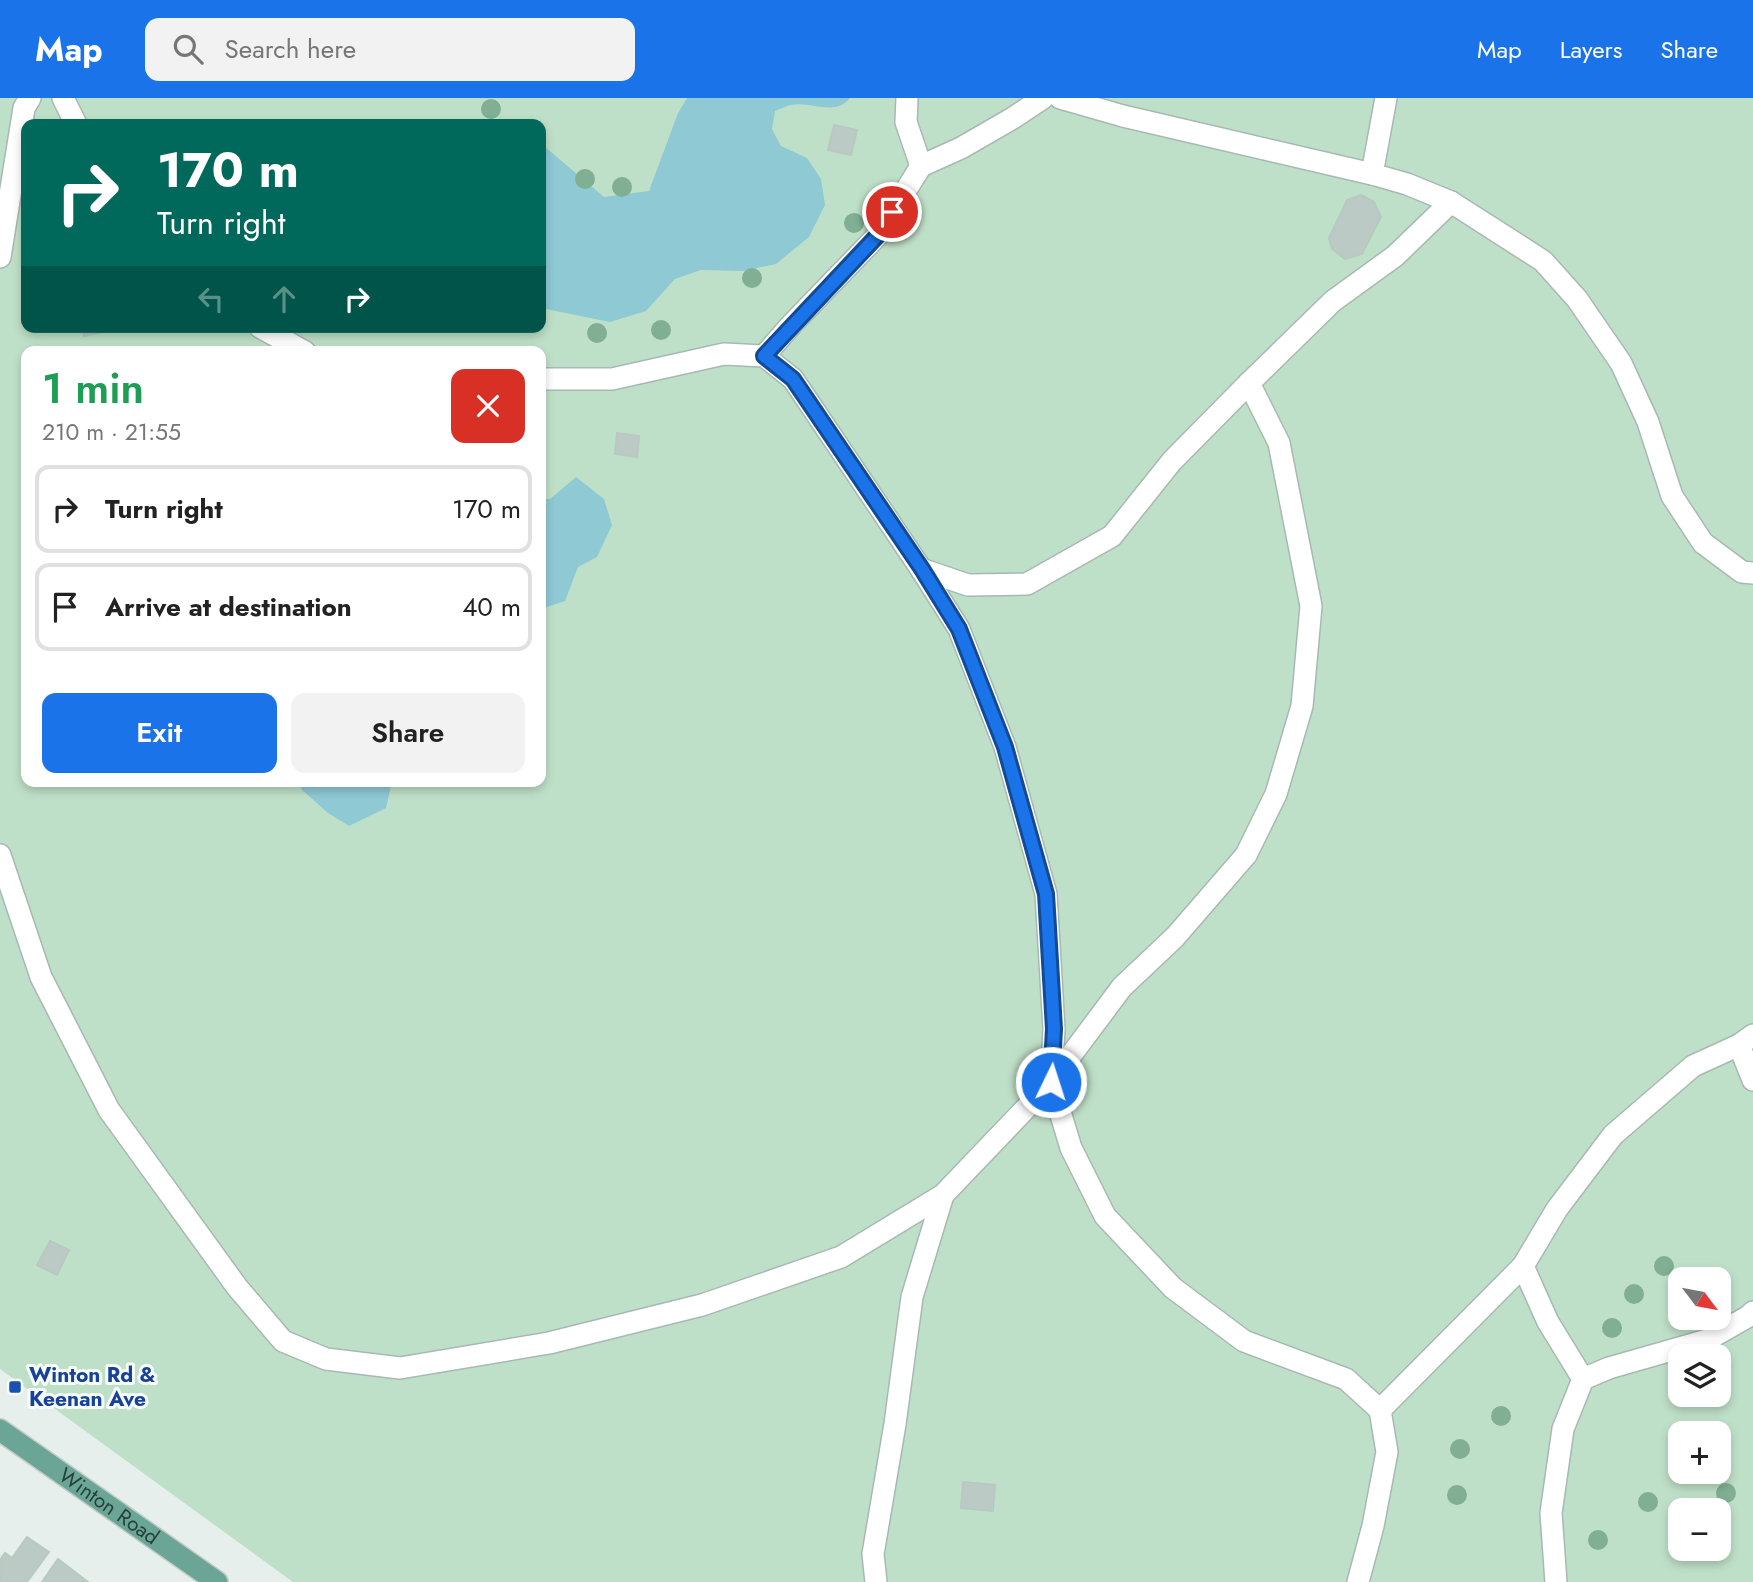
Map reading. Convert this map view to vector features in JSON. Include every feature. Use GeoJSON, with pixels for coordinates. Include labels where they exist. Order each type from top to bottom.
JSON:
{"type":"FeatureCollection","features":[{"type":"Feature","properties":{"kind":"main road","name":"Winton Road"},"geometry":{"type":"LineString","coordinates":[[0,1430],[218,1582]]}},
{"type":"Feature","properties":{"kind":"street"},"geometry":{"type":"LineString","coordinates":[[22,119],[24,108],[30,98]]}},
{"type":"Feature","properties":{"kind":"street"},"geometry":{"type":"LineString","coordinates":[[63,98],[74,119]]}},
{"type":"Feature","properties":{"kind":"street"},"geometry":{"type":"LineString","coordinates":[[907,98],[906,122],[921,166]]}},
{"type":"Feature","properties":{"kind":"street"},"geometry":{"type":"LineString","coordinates":[[764,356],[878,235],[921,166],[961,148],[1043,98]]}},
{"type":"Feature","properties":{"kind":"street"},"geometry":{"type":"LineString","coordinates":[[1060,98],[1123,116],[1407,184],[1451,202],[1543,261],[1577,299],[1621,363],[1648,422],[1672,496],[1703,542],[1749,576]]}},
{"type":"Feature","properties":{"kind":"street"},"geometry":{"type":"LineString","coordinates":[[1371,174],[1387,98]]}},
{"type":"Feature","properties":{"kind":"street"},"geometry":{"type":"LineString","coordinates":[[0,257],[21,127]]}},
{"type":"Feature","properties":{"kind":"street"},"geometry":{"type":"LineString","coordinates":[[922,569],[968,585],[1027,584],[1112,537],[1172,461],[1249,383],[1333,301],[1395,256],[1451,202]]}},
{"type":"Feature","properties":{"kind":"street"},"geometry":{"type":"LineString","coordinates":[[271,333],[294,346]]}},
{"type":"Feature","properties":{"kind":"street"},"geometry":{"type":"LineString","coordinates":[[546,379],[612,379],[724,354],[764,356],[793,379],[922,569],[959,629],[1005,747],[1046,894],[1054,1029],[1051,1082],[1072,1147],[1105,1216],[1173,1288],[1244,1341],[1346,1379],[1380,1410],[1387,1452],[1373,1526],[1358,1582]]}},
{"type":"Feature","properties":{"kind":"street"},"geometry":{"type":"LineString","coordinates":[[0,855],[41,977],[109,1110],[237,1287],[283,1340],[326,1359],[400,1368],[549,1343],[702,1305],[841,1257],[943,1195],[1051,1082],[1122,987],[1175,937],[1247,855],[1276,794],[1302,706],[1311,606],[1279,443],[1249,383]]}},
{"type":"Feature","properties":{"kind":"street"},"geometry":{"type":"LineString","coordinates":[[1380,1410],[1523,1266],[1557,1209],[1613,1135],[1693,1066],[1746,1040],[1753,1080]]}},
{"type":"Feature","properties":{"kind":"street"},"geometry":{"type":"LineString","coordinates":[[876,1582],[873,1554],[895,1424],[912,1297],[943,1195]]}},
{"type":"Feature","properties":{"kind":"street"},"geometry":{"type":"LineString","coordinates":[[1523,1266],[1548,1322],[1583,1379]]}},
{"type":"Feature","properties":{"kind":"street"},"geometry":{"type":"LineString","coordinates":[[1556,1582],[1551,1513],[1563,1429],[1583,1379],[1609,1368],[1707,1339],[1753,1312]]}},
{"type":"Feature","properties":{"kind":"green space"},"geometry":{"type":"Polygon","coordinates":[[[0,98],[1753,98],[1753,1582],[293,1582],[0,1369],[0,98]]]}},
{"type":"Feature","properties":{"kind":"water"},"geometry":{"type":"Polygon","coordinates":[[[687,98],[850,98],[837,107],[799,104],[775,111],[772,129],[781,146],[807,158],[821,179],[825,205],[809,237],[776,264],[743,271],[701,270],[675,279],[646,311],[610,322],[546,309],[546,148],[604,197],[649,191],[678,113],[687,98]]]}},
{"type":"Feature","properties":{"kind":"water"},"geometry":{"type":"Polygon","coordinates":[[[576,477],[604,499],[612,525],[597,557],[578,567],[565,601],[546,607],[546,499],[550,499],[576,477]]]}},
{"type":"Feature","properties":{"kind":"water"},"geometry":{"type":"Polygon","coordinates":[[[391,787],[386,808],[349,826],[328,813],[301,789],[391,787]]]}},
{"type":"Feature","properties":{"kind":"building"},"geometry":{"type":"Polygon","coordinates":[[[834,125],[857,130],[851,155],[828,150],[834,125]]]}},
{"type":"Feature","properties":{"kind":"building"},"geometry":{"type":"Polygon","coordinates":[[[1361,195],[1374,202],[1381,217],[1362,254],[1345,259],[1332,249],[1329,238],[1347,200],[1361,195]]]}},
{"type":"Feature","properties":{"kind":"building"},"geometry":{"type":"Polygon","coordinates":[[[617,433],[639,436],[637,457],[615,454],[617,433]]]}},
{"type":"Feature","properties":{"kind":"building"},"geometry":{"type":"Polygon","coordinates":[[[50,1241],[69,1250],[57,1275],[37,1265],[50,1241]]]}},
{"type":"Feature","properties":{"kind":"building"},"geometry":{"type":"Polygon","coordinates":[[[963,1482],[995,1485],[993,1511],[961,1508],[963,1482]]]}},
{"type":"Feature","properties":{"kind":"building"},"geometry":{"type":"Polygon","coordinates":[[[27,1537],[49,1552],[27,1582],[0,1582],[0,1560],[5,1553],[12,1558],[27,1537]]]}},
{"type":"Feature","properties":{"kind":"building"},"geometry":{"type":"Polygon","coordinates":[[[58,1559],[88,1582],[42,1582],[58,1559]]]}},
{"type":"Feature","properties":{"kind":"place","name":"Winton Rd & Keenan Ave"},"geometry":{"type":"Point","coordinates":[15,1387]}},
{"type":"Feature","properties":{"kind":"route"},"geometry":{"type":"LineString","coordinates":[[892,212],[878,235],[764,356],[793,379],[922,569],[959,629],[1005,747],[1046,894],[1054,1029],[1051,1082]]}}]}
